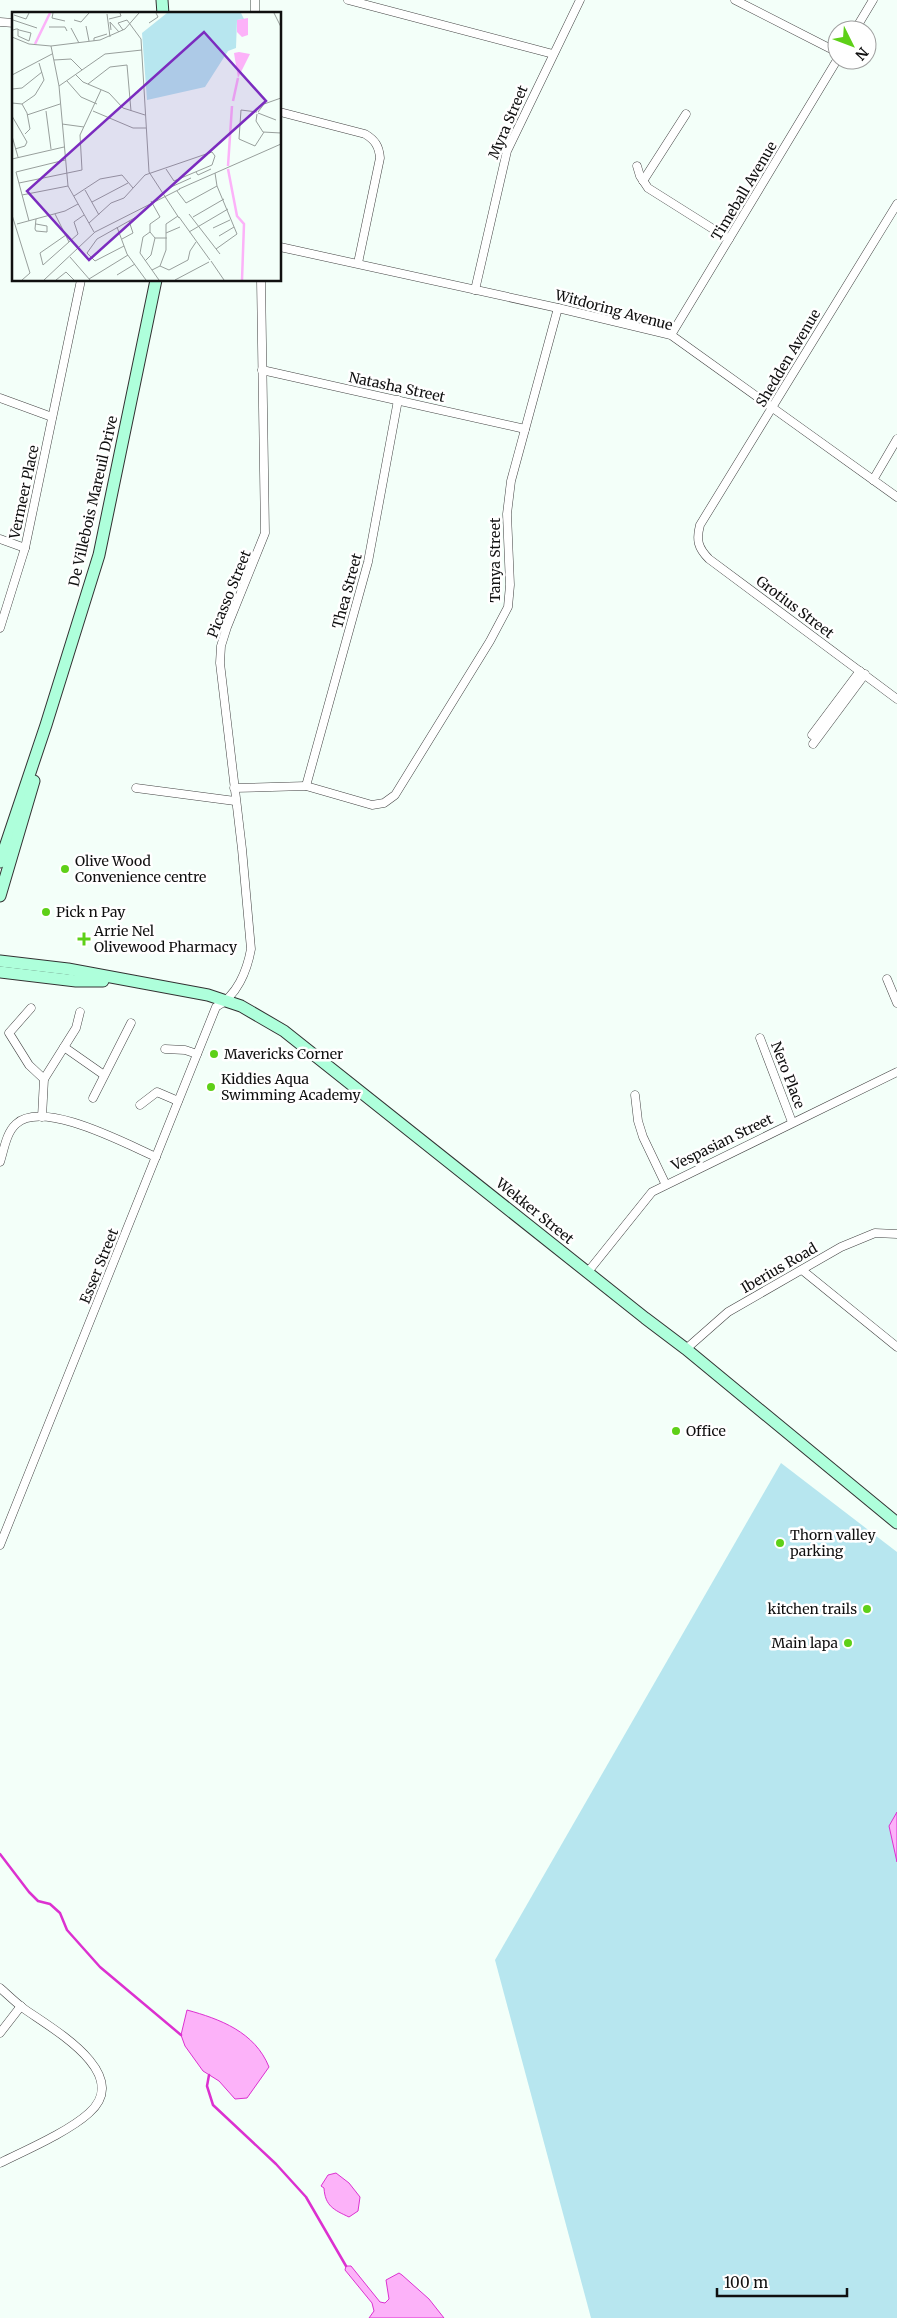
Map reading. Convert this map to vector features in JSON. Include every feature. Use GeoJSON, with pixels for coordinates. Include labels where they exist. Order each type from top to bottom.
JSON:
{"type":"FeatureCollection","features":[{"type":"Feature","properties":{"kind":"street"},"geometry":{"type":"LineString","coordinates":[[348,0],[552,54]]}},
{"type":"Feature","properties":{"kind":"street","name":"Myra Street"},"geometry":{"type":"LineString","coordinates":[[475,290],[507,151],[552,54],[580,0]]}},
{"type":"Feature","properties":{"kind":"street"},"geometry":{"type":"LineString","coordinates":[[735,0],[827,47]]}},
{"type":"Feature","properties":{"kind":"street"},"geometry":{"type":"LineString","coordinates":[[861,20],[873,0]]}},
{"type":"Feature","properties":{"kind":"street","name":"Timeball Avenue"},"geometry":{"type":"LineString","coordinates":[[671,335],[831,70]]}},
{"type":"Feature","properties":{"kind":"street"},"geometry":{"type":"LineString","coordinates":[[281,112],[365,134],[371,138],[379,149],[380,158],[358,264]]}},
{"type":"Feature","properties":{"kind":"street"},"geometry":{"type":"LineString","coordinates":[[643,181],[686,114]]}},
{"type":"Feature","properties":{"kind":"street"},"geometry":{"type":"LineString","coordinates":[[637,166],[648,188],[729,239]]}},
{"type":"Feature","properties":{"kind":"street","name":"Shedden Avenue"},"geometry":{"type":"LineString","coordinates":[[700,525],[897,204]]}},
{"type":"Feature","properties":{"kind":"street","name":"Witdoring Avenue"},"geometry":{"type":"LineString","coordinates":[[281,247],[558,308],[671,335],[897,497]]}},
{"type":"Feature","properties":{"kind":"street","name":"Vermeer Place"},"geometry":{"type":"LineString","coordinates":[[0,628],[25,548],[81,281]]}},
{"type":"Feature","properties":{"kind":"street","name":"De Villebois Mareuil Drive"},"geometry":{"type":"LineString","coordinates":[[0,862],[46,725],[99,555],[156,281]]}},
{"type":"Feature","properties":{"kind":"street","name":"Picasso Street"},"geometry":{"type":"LineString","coordinates":[[226,1001],[234,992],[244,972],[251,949],[220,654],[227,627],[265,533],[262,281]]}},
{"type":"Feature","properties":{"kind":"street","name":"Tanya Street"},"geometry":{"type":"LineString","coordinates":[[306,786],[372,805],[389,801],[399,789],[490,641],[508,607],[510,585],[507,514],[511,481],[558,308]]}},
{"type":"Feature","properties":{"kind":"street","name":"Natasha Street"},"geometry":{"type":"LineString","coordinates":[[262,370],[525,429]]}},
{"type":"Feature","properties":{"kind":"street"},"geometry":{"type":"LineString","coordinates":[[0,398],[52,417]]}},
{"type":"Feature","properties":{"kind":"street","name":"Thea Street"},"geometry":{"type":"LineString","coordinates":[[306,786],[368,562],[398,400]]}},
{"type":"Feature","properties":{"kind":"street"},"geometry":{"type":"LineString","coordinates":[[873,480],[897,439]]}},
{"type":"Feature","properties":{"kind":"street","name":"Grotius Street"},"geometry":{"type":"LineString","coordinates":[[700,525],[697,541],[701,551],[709,559],[897,699]]}},
{"type":"Feature","properties":{"kind":"street"},"geometry":{"type":"LineString","coordinates":[[0,539],[25,548]]}},
{"type":"Feature","properties":{"kind":"street"},"geometry":{"type":"LineString","coordinates":[[1,593],[9,596]]}},
{"type":"Feature","properties":{"kind":"street"},"geometry":{"type":"LineString","coordinates":[[812,735],[862,673]]}},
{"type":"Feature","properties":{"kind":"street"},"geometry":{"type":"LineString","coordinates":[[813,744],[862,673]]}},
{"type":"Feature","properties":{"kind":"street"},"geometry":{"type":"LineString","coordinates":[[234,788],[306,786]]}},
{"type":"Feature","properties":{"kind":"street"},"geometry":{"type":"LineString","coordinates":[[136,788],[235,801]]}},
{"type":"Feature","properties":{"kind":"street","name":"De Villebois Mareuil Drive"},"geometry":{"type":"LineString","coordinates":[[0,896],[10,831]]}},
{"type":"Feature","properties":{"kind":"street","name":"Wekker Street"},"geometry":{"type":"LineString","coordinates":[[0,961],[68,969],[124,981],[184,990],[226,1001],[256,1014],[284,1030],[686,1349],[897,1522]]}},
{"type":"Feature","properties":{"kind":"street","name":"Wekker Street"},"geometry":{"type":"LineString","coordinates":[[0,972],[76,981],[124,981]]}},
{"type":"Feature","properties":{"kind":"street"},"geometry":{"type":"LineString","coordinates":[[887,979],[897,1003]]}},
{"type":"Feature","properties":{"kind":"street","name":"Esser Street"},"geometry":{"type":"LineString","coordinates":[[0,1545],[216,1007],[226,1001]]}},
{"type":"Feature","properties":{"kind":"street"},"geometry":{"type":"LineString","coordinates":[[31,1008],[9,1033],[28,1065],[44,1079]]}},
{"type":"Feature","properties":{"kind":"street"},"geometry":{"type":"LineString","coordinates":[[42,1117],[44,1079],[76,1028],[80,1012]]}},
{"type":"Feature","properties":{"kind":"street"},"geometry":{"type":"LineString","coordinates":[[93,1098],[131,1023]]}},
{"type":"Feature","properties":{"kind":"street","name":"Nero Place"},"geometry":{"type":"LineString","coordinates":[[760,1038],[792,1122]]}},
{"type":"Feature","properties":{"kind":"street"},"geometry":{"type":"LineString","coordinates":[[64,1047],[104,1075]]}},
{"type":"Feature","properties":{"kind":"street"},"geometry":{"type":"LineString","coordinates":[[166,1049],[185,1050],[197,1054]]}},
{"type":"Feature","properties":{"kind":"street","name":"Vespasian Street"},"geometry":{"type":"LineString","coordinates":[[587,1272],[646,1198],[665,1183],[897,1072]]}},
{"type":"Feature","properties":{"kind":"street"},"geometry":{"type":"LineString","coordinates":[[140,1105],[157,1092],[178,1101]]}},
{"type":"Feature","properties":{"kind":"street"},"geometry":{"type":"LineString","coordinates":[[635,1095],[638,1121],[643,1137],[665,1183]]}},
{"type":"Feature","properties":{"kind":"street"},"geometry":{"type":"LineString","coordinates":[[0,1162],[1,1153],[16,1124],[24,1119],[42,1117],[63,1119],[156,1156]]}},
{"type":"Feature","properties":{"kind":"street","name":"Iberius Road"},"geometry":{"type":"LineString","coordinates":[[686,1349],[728,1312],[857,1239],[874,1233],[897,1234]]}},
{"type":"Feature","properties":{"kind":"street"},"geometry":{"type":"LineString","coordinates":[[802,1270],[897,1347]]}},
{"type":"Feature","properties":{"kind":"street"},"geometry":{"type":"LineString","coordinates":[[0,1988],[69,2041],[90,2060],[99,2075],[101,2092],[94,2108],[80,2120],[0,2163]]}},
{"type":"Feature","properties":{"kind":"street"},"geometry":{"type":"LineString","coordinates":[[0,2033],[21,2006]]}},
{"type":"Feature","properties":{"kind":"shaded area"},"geometry":{"type":"Polygon","coordinates":[[[781,1463],[897,1552],[897,2318],[591,2318],[495,1960],[781,1463]]]}},
{"type":"Feature","properties":{"kind":"shaded area"},"geometry":{"type":"Polygon","coordinates":[[[897,1812],[897,1862],[889,1826],[897,1812]]]}},
{"type":"Feature","properties":{"kind":"shaded area"},"geometry":{"type":"Polygon","coordinates":[[[187,2010],[212,2018],[235,2029],[246,2036],[263,2055],[269,2067],[247,2098],[235,2099],[219,2081],[203,2071],[185,2046],[181,2035],[187,2010]]]}},
{"type":"Feature","properties":{"kind":"shaded area"},"geometry":{"type":"Polygon","coordinates":[[[336,2173],[349,2183],[360,2197],[358,2211],[349,2217],[331,2207],[326,2199],[324,2188],[321,2186],[328,2175],[336,2173]]]}},
{"type":"Feature","properties":{"kind":"shaded area"},"geometry":{"type":"Polygon","coordinates":[[[346,2266],[351,2266],[380,2302],[385,2303],[389,2299],[386,2280],[399,2273],[429,2299],[444,2318],[369,2318],[374,2311],[372,2303],[345,2270],[346,2266]]]}},
{"type":"Feature","properties":{"kind":"waterway"},"geometry":{"type":"LineString","coordinates":[[0,1854],[38,1901],[50,1904],[60,1913],[67,1930],[100,1967],[181,2035]]}},
{"type":"Feature","properties":{"kind":"waterway"},"geometry":{"type":"LineString","coordinates":[[209,2075],[207,2086],[213,2105],[276,2164],[306,2197],[346,2266]]}},
{"type":"Feature","properties":{"kind":"place","name":"Olive Wood Convenience centre"},"geometry":{"type":"Point","coordinates":[65,869]}},
{"type":"Feature","properties":{"kind":"place","name":"Pick n Pay"},"geometry":{"type":"Point","coordinates":[46,912]}},
{"type":"Feature","properties":{"kind":"place","name":"Arrie Nel Olivewood Pharmacy"},"geometry":{"type":"Point","coordinates":[84,939]}},
{"type":"Feature","properties":{"kind":"place","name":"Mavericks Corner"},"geometry":{"type":"Point","coordinates":[214,1054]}},
{"type":"Feature","properties":{"kind":"place","name":"Kiddies Aqua Swimming Academy"},"geometry":{"type":"Point","coordinates":[211,1087]}},
{"type":"Feature","properties":{"kind":"place","name":"Office"},"geometry":{"type":"Point","coordinates":[676,1431]}},
{"type":"Feature","properties":{"kind":"place","name":"Thorn valley parking"},"geometry":{"type":"Point","coordinates":[780,1543]}},
{"type":"Feature","properties":{"kind":"place","name":"kitchen trails"},"geometry":{"type":"Point","coordinates":[867,1609]}},
{"type":"Feature","properties":{"kind":"place","name":"Main lapa"},"geometry":{"type":"Point","coordinates":[848,1643]}}]}
